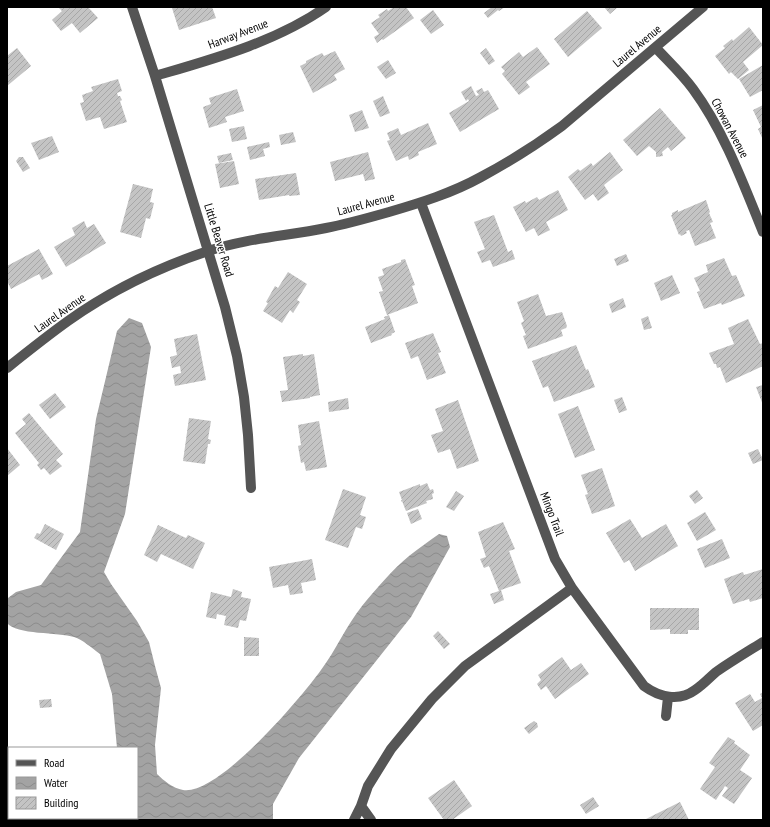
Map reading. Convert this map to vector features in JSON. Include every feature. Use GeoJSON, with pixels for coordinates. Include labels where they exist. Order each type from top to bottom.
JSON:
{"type":"FeatureCollection","features":[{"type":"Feature","properties":{"kind":"street","name":"Little Beaver Road"},"geometry":{"type":"LineString","coordinates":[[132,7],[155,76],[225,307],[237,356],[244,397],[251,488]]}},
{"type":"Feature","properties":{"kind":"street","name":"Harway Avenue"},"geometry":{"type":"LineString","coordinates":[[155,76],[204,62],[253,44],[286,30],[326,7]]}},
{"type":"Feature","properties":{"kind":"street","name":"Laurel Avenue"},"geometry":{"type":"LineString","coordinates":[[7,368],[68,320],[116,291],[162,268],[208,251],[234,244],[356,222],[421,202],[481,178],[538,143],[562,126],[703,7]]}},
{"type":"Feature","properties":{"kind":"street","name":"Chowan Avenue"},"geometry":{"type":"LineString","coordinates":[[656,48],[693,88],[712,120],[737,171],[763,232]]}},
{"type":"Feature","properties":{"kind":"street","name":"Mingo Trail"},"geometry":{"type":"LineString","coordinates":[[421,202],[555,559],[572,588],[644,686],[652,691],[668,697]]}},
{"type":"Feature","properties":{"kind":"street"},"geometry":{"type":"LineString","coordinates":[[354,820],[368,786],[391,750],[432,699],[466,666],[572,588]]}},
{"type":"Feature","properties":{"kind":"street"},"geometry":{"type":"LineString","coordinates":[[666,716],[668,697],[683,696],[695,691],[713,675],[738,657],[763,642]]}},
{"type":"Feature","properties":{"kind":"street"},"geometry":{"type":"LineString","coordinates":[[361,806],[371,820]]}},
{"type":"Feature","properties":{"kind":"water"},"geometry":{"type":"Polygon","coordinates":[[[129,318],[142,323],[151,347],[125,514],[104,572],[137,621],[149,642],[161,688],[155,745],[157,774],[169,784],[183,790],[198,788],[217,778],[237,762],[278,722],[311,683],[356,614],[396,567],[439,534],[447,536],[450,547],[411,617],[299,758],[273,804],[273,820],[109,820],[138,819],[138,747],[117,747],[112,694],[100,654],[84,642],[74,637],[19,630],[7,623],[8,598],[16,592],[41,585],[80,532],[96,419],[117,331],[129,318]]]}},
{"type":"Feature","properties":{"kind":"water"},"geometry":{"type":"Polygon","coordinates":[[[28,819],[74,820],[29,820],[28,819]]]}},
{"type":"Feature","properties":{"kind":"building"},"geometry":{"type":"Polygon","coordinates":[[[58,7],[88,7],[98,18],[80,33],[72,23],[61,31],[52,20],[62,11],[58,7]]]}},
{"type":"Feature","properties":{"kind":"building"},"geometry":{"type":"Polygon","coordinates":[[[212,7],[216,18],[179,30],[172,8],[212,7]]]}},
{"type":"Feature","properties":{"kind":"building"},"geometry":{"type":"Polygon","coordinates":[[[394,7],[406,7],[414,18],[377,43],[374,37],[379,34],[371,23],[380,17],[378,15],[387,9],[388,11],[394,7]]]}},
{"type":"Feature","properties":{"kind":"building"},"geometry":{"type":"Polygon","coordinates":[[[492,7],[505,7],[499,11],[498,10],[488,18],[484,13],[492,7]]]}},
{"type":"Feature","properties":{"kind":"building"},"geometry":{"type":"Polygon","coordinates":[[[604,7],[618,7],[610,14],[604,7]]]}},
{"type":"Feature","properties":{"kind":"building"},"geometry":{"type":"Polygon","coordinates":[[[433,10],[444,25],[431,34],[420,20],[433,10]]]}},
{"type":"Feature","properties":{"kind":"building"},"geometry":{"type":"Polygon","coordinates":[[[587,11],[602,28],[568,57],[554,39],[587,11]]]}},
{"type":"Feature","properties":{"kind":"building"},"geometry":{"type":"Polygon","coordinates":[[[749,27],[763,45],[743,62],[749,70],[738,79],[731,72],[729,74],[715,56],[725,48],[723,46],[732,39],[733,41],[749,27]]]}},
{"type":"Feature","properties":{"kind":"building"},"geometry":{"type":"Polygon","coordinates":[[[537,47],[550,64],[526,82],[530,87],[519,95],[502,74],[505,71],[501,67],[519,52],[523,57],[537,47]]]}},
{"type":"Feature","properties":{"kind":"building"},"geometry":{"type":"Polygon","coordinates":[[[17,48],[31,66],[7,86],[7,56],[17,48]]]}},
{"type":"Feature","properties":{"kind":"building"},"geometry":{"type":"Polygon","coordinates":[[[486,48],[495,61],[489,65],[480,53],[486,48]]]}},
{"type":"Feature","properties":{"kind":"building"},"geometry":{"type":"Polygon","coordinates":[[[335,51],[345,69],[334,75],[337,80],[313,93],[300,66],[306,63],[306,61],[322,53],[324,56],[335,51]]]}},
{"type":"Feature","properties":{"kind":"building"},"geometry":{"type":"Polygon","coordinates":[[[388,60],[396,73],[386,79],[377,67],[388,60]]]}},
{"type":"Feature","properties":{"kind":"building"},"geometry":{"type":"Polygon","coordinates":[[[763,65],[763,90],[750,97],[739,79],[763,65]]]}},
{"type":"Feature","properties":{"kind":"building"},"geometry":{"type":"Polygon","coordinates":[[[118,79],[122,91],[117,93],[122,100],[120,101],[127,122],[104,129],[100,117],[86,121],[80,103],[84,102],[82,95],[93,91],[91,87],[118,79]]]}},
{"type":"Feature","properties":{"kind":"building"},"geometry":{"type":"Polygon","coordinates":[[[471,86],[476,96],[479,95],[476,91],[482,88],[484,92],[488,90],[499,109],[460,132],[449,113],[469,101],[468,99],[466,101],[461,92],[471,86]]]}},
{"type":"Feature","properties":{"kind":"building"},"geometry":{"type":"Polygon","coordinates":[[[237,89],[244,111],[225,117],[227,122],[209,128],[203,107],[211,104],[209,98],[237,89]]]}},
{"type":"Feature","properties":{"kind":"building"},"geometry":{"type":"Polygon","coordinates":[[[383,96],[390,113],[380,117],[373,101],[383,96]]]}},
{"type":"Feature","properties":{"kind":"building"},"geometry":{"type":"Polygon","coordinates":[[[763,105],[763,140],[758,129],[761,127],[753,110],[763,105]]]}},
{"type":"Feature","properties":{"kind":"building"},"geometry":{"type":"Polygon","coordinates":[[[660,108],[686,138],[671,151],[668,147],[662,152],[663,156],[656,157],[656,152],[649,146],[637,156],[623,140],[660,108]]]}},
{"type":"Feature","properties":{"kind":"building"},"geometry":{"type":"Polygon","coordinates":[[[362,110],[369,128],[355,132],[349,115],[362,110]]]}},
{"type":"Feature","properties":{"kind":"building"},"geometry":{"type":"Polygon","coordinates":[[[428,123],[437,144],[418,152],[419,155],[409,160],[408,156],[396,161],[387,141],[390,140],[387,133],[398,128],[401,135],[428,123]]]}},
{"type":"Feature","properties":{"kind":"building"},"geometry":{"type":"Polygon","coordinates":[[[244,126],[247,139],[232,142],[229,129],[244,126]]]}},
{"type":"Feature","properties":{"kind":"building"},"geometry":{"type":"Polygon","coordinates":[[[293,132],[296,142],[281,145],[279,135],[293,132]]]}},
{"type":"Feature","properties":{"kind":"building"},"geometry":{"type":"Polygon","coordinates":[[[52,136],[59,152],[39,160],[31,143],[52,136]]]}},
{"type":"Feature","properties":{"kind":"building"},"geometry":{"type":"Polygon","coordinates":[[[269,142],[270,147],[263,149],[265,156],[250,160],[247,147],[269,142]]]}},
{"type":"Feature","properties":{"kind":"building"},"geometry":{"type":"Polygon","coordinates":[[[368,152],[375,179],[365,181],[363,174],[335,181],[330,162],[368,152]]]}},
{"type":"Feature","properties":{"kind":"building"},"geometry":{"type":"Polygon","coordinates":[[[610,152],[623,170],[604,185],[609,193],[598,201],[593,194],[585,200],[568,177],[578,169],[580,171],[591,163],[593,166],[610,152]]]}},
{"type":"Feature","properties":{"kind":"building"},"geometry":{"type":"Polygon","coordinates":[[[231,153],[233,160],[219,163],[217,156],[231,153]]]}},
{"type":"Feature","properties":{"kind":"building"},"geometry":{"type":"Polygon","coordinates":[[[19,157],[23,157],[30,168],[23,172],[16,161],[19,157]]]}},
{"type":"Feature","properties":{"kind":"building"},"geometry":{"type":"Polygon","coordinates":[[[234,161],[239,184],[220,188],[215,164],[234,161]]]}},
{"type":"Feature","properties":{"kind":"building"},"geometry":{"type":"Polygon","coordinates":[[[296,173],[300,195],[289,195],[259,200],[255,179],[296,173]]]}},
{"type":"Feature","properties":{"kind":"building"},"geometry":{"type":"Polygon","coordinates":[[[133,184],[153,189],[150,202],[154,203],[150,219],[146,218],[141,238],[120,232],[133,184]]]}},
{"type":"Feature","properties":{"kind":"building"},"geometry":{"type":"Polygon","coordinates":[[[558,190],[568,210],[546,222],[550,230],[538,236],[534,228],[526,232],[513,207],[525,201],[526,203],[537,197],[539,200],[558,190]]]}},
{"type":"Feature","properties":{"kind":"building"},"geometry":{"type":"Polygon","coordinates":[[[706,200],[713,222],[710,223],[716,238],[695,246],[689,230],[681,236],[680,234],[679,235],[671,215],[678,210],[678,212],[706,200]]]}},
{"type":"Feature","properties":{"kind":"building"},"geometry":{"type":"Polygon","coordinates":[[[494,215],[508,252],[512,250],[515,259],[493,267],[490,260],[482,263],[477,252],[485,249],[474,222],[494,215]]]}},
{"type":"Feature","properties":{"kind":"building"},"geometry":{"type":"Polygon","coordinates":[[[84,221],[87,228],[94,224],[106,243],[66,267],[54,247],[75,235],[72,228],[84,221]]]}},
{"type":"Feature","properties":{"kind":"building"},"geometry":{"type":"Polygon","coordinates":[[[39,249],[53,274],[42,280],[39,274],[11,289],[7,281],[7,266],[39,249]]]}},
{"type":"Feature","properties":{"kind":"building"},"geometry":{"type":"Polygon","coordinates":[[[626,254],[629,261],[617,266],[614,259],[626,254]]]}},
{"type":"Feature","properties":{"kind":"building"},"geometry":{"type":"Polygon","coordinates":[[[724,258],[732,276],[736,275],[745,296],[722,305],[721,303],[704,309],[697,292],[700,291],[694,278],[708,272],[706,265],[724,258]]]}},
{"type":"Feature","properties":{"kind":"building"},"geometry":{"type":"Polygon","coordinates":[[[405,259],[415,285],[412,286],[418,303],[387,315],[379,292],[383,291],[378,277],[384,275],[382,269],[405,259]]]}},
{"type":"Feature","properties":{"kind":"building"},"geometry":{"type":"Polygon","coordinates":[[[288,272],[307,284],[297,300],[300,302],[293,313],[290,310],[282,323],[263,311],[275,286],[278,288],[288,272]]]}},
{"type":"Feature","properties":{"kind":"building"},"geometry":{"type":"Polygon","coordinates":[[[672,275],[680,293],[661,301],[654,283],[672,275]]]}},
{"type":"Feature","properties":{"kind":"building"},"geometry":{"type":"Polygon","coordinates":[[[538,294],[546,316],[562,312],[567,326],[561,330],[563,336],[528,349],[523,336],[526,335],[521,323],[524,321],[517,302],[538,294]]]}},
{"type":"Feature","properties":{"kind":"building"},"geometry":{"type":"Polygon","coordinates":[[[623,298],[626,307],[612,313],[609,304],[623,298]]]}},
{"type":"Feature","properties":{"kind":"building"},"geometry":{"type":"Polygon","coordinates":[[[389,315],[395,332],[391,334],[392,335],[371,343],[365,327],[385,319],[384,317],[389,315]]]}},
{"type":"Feature","properties":{"kind":"building"},"geometry":{"type":"Polygon","coordinates":[[[648,316],[652,328],[644,330],[641,319],[648,316]]]}},
{"type":"Feature","properties":{"kind":"building"},"geometry":{"type":"Polygon","coordinates":[[[748,319],[760,344],[763,343],[763,366],[726,383],[720,367],[717,368],[709,353],[734,344],[728,328],[748,319]]]}},
{"type":"Feature","properties":{"kind":"building"},"geometry":{"type":"Polygon","coordinates":[[[433,333],[441,352],[438,353],[446,373],[427,380],[418,356],[411,359],[405,343],[433,333]]]}},
{"type":"Feature","properties":{"kind":"building"},"geometry":{"type":"Polygon","coordinates":[[[197,334],[206,380],[175,386],[173,375],[181,373],[180,366],[172,368],[170,357],[177,355],[174,339],[197,334]]]}},
{"type":"Feature","properties":{"kind":"building"},"geometry":{"type":"Polygon","coordinates":[[[576,345],[595,387],[554,402],[548,386],[543,388],[532,361],[576,345]]]}},
{"type":"Feature","properties":{"kind":"building"},"geometry":{"type":"Polygon","coordinates":[[[303,354],[303,356],[314,354],[320,395],[282,402],[280,391],[288,390],[283,357],[303,354]]]}},
{"type":"Feature","properties":{"kind":"building"},"geometry":{"type":"Polygon","coordinates":[[[763,385],[763,405],[756,387],[763,385]]]}},
{"type":"Feature","properties":{"kind":"building"},"geometry":{"type":"Polygon","coordinates":[[[55,393],[66,407],[50,419],[39,405],[55,393]]]}},
{"type":"Feature","properties":{"kind":"building"},"geometry":{"type":"Polygon","coordinates":[[[622,397],[627,410],[619,413],[614,400],[622,397]]]}},
{"type":"Feature","properties":{"kind":"building"},"geometry":{"type":"Polygon","coordinates":[[[348,398],[349,409],[329,412],[328,402],[348,398]]]}},
{"type":"Feature","properties":{"kind":"building"},"geometry":{"type":"Polygon","coordinates":[[[458,400],[479,461],[457,469],[450,449],[438,453],[431,435],[443,431],[435,409],[458,400]]]}},
{"type":"Feature","properties":{"kind":"building"},"geometry":{"type":"Polygon","coordinates":[[[578,406],[595,450],[575,458],[558,414],[578,406]]]}},
{"type":"Feature","properties":{"kind":"building"},"geometry":{"type":"Polygon","coordinates":[[[29,413],[63,454],[56,460],[62,466],[50,475],[44,468],[41,470],[37,465],[39,463],[15,433],[26,424],[22,419],[29,413]]]}},
{"type":"Feature","properties":{"kind":"building"},"geometry":{"type":"Polygon","coordinates":[[[189,418],[211,421],[208,439],[211,440],[210,444],[208,444],[205,464],[183,461],[189,418]]]}},
{"type":"Feature","properties":{"kind":"building"},"geometry":{"type":"Polygon","coordinates":[[[319,421],[327,467],[306,471],[304,462],[301,463],[298,446],[301,445],[298,425],[319,421]]]}},
{"type":"Feature","properties":{"kind":"building"},"geometry":{"type":"Polygon","coordinates":[[[7,448],[20,465],[7,476],[7,448]]]}},
{"type":"Feature","properties":{"kind":"building"},"geometry":{"type":"Polygon","coordinates":[[[758,449],[763,460],[753,464],[748,453],[758,449]]]}},
{"type":"Feature","properties":{"kind":"building"},"geometry":{"type":"Polygon","coordinates":[[[602,468],[615,506],[592,514],[585,495],[588,494],[581,475],[602,468]]]}},
{"type":"Feature","properties":{"kind":"building"},"geometry":{"type":"Polygon","coordinates":[[[427,483],[430,490],[433,489],[433,499],[426,501],[427,503],[406,511],[402,501],[401,502],[402,500],[399,492],[427,483]]]}},
{"type":"Feature","properties":{"kind":"building"},"geometry":{"type":"Polygon","coordinates":[[[343,489],[366,497],[360,515],[366,517],[362,529],[356,527],[348,548],[325,540],[343,489]]]}},
{"type":"Feature","properties":{"kind":"building"},"geometry":{"type":"Polygon","coordinates":[[[697,490],[703,498],[695,504],[689,496],[697,490]]]}},
{"type":"Feature","properties":{"kind":"building"},"geometry":{"type":"Polygon","coordinates":[[[456,491],[464,496],[454,511],[446,507],[456,491]]]}},
{"type":"Feature","properties":{"kind":"building"},"geometry":{"type":"Polygon","coordinates":[[[418,509],[422,519],[411,524],[407,513],[418,509]]]}},
{"type":"Feature","properties":{"kind":"building"},"geometry":{"type":"Polygon","coordinates":[[[705,512],[716,530],[697,541],[687,523],[705,512]]]}},
{"type":"Feature","properties":{"kind":"building"},"geometry":{"type":"Polygon","coordinates":[[[630,519],[642,538],[666,524],[678,546],[635,571],[629,560],[624,563],[606,533],[630,519]]]}},
{"type":"Feature","properties":{"kind":"building"},"geometry":{"type":"Polygon","coordinates":[[[503,522],[515,549],[509,551],[521,583],[501,590],[504,600],[494,604],[490,594],[499,591],[489,566],[484,568],[480,559],[486,557],[478,532],[503,522]]]}},
{"type":"Feature","properties":{"kind":"building"},"geometry":{"type":"Polygon","coordinates":[[[45,524],[64,534],[56,550],[34,538],[37,533],[40,534],[45,524]]]}},
{"type":"Feature","properties":{"kind":"building"},"geometry":{"type":"Polygon","coordinates":[[[158,525],[186,538],[188,535],[205,543],[193,569],[161,554],[157,562],[144,555],[158,525]]]}},
{"type":"Feature","properties":{"kind":"building"},"geometry":{"type":"Polygon","coordinates":[[[722,539],[730,558],[705,568],[697,549],[722,539]]]}},
{"type":"Feature","properties":{"kind":"building"},"geometry":{"type":"Polygon","coordinates":[[[312,559],[316,580],[301,583],[303,593],[290,595],[288,585],[273,588],[269,567],[312,559]]]}},
{"type":"Feature","properties":{"kind":"building"},"geometry":{"type":"Polygon","coordinates":[[[763,569],[763,598],[750,602],[749,599],[733,604],[724,579],[743,572],[744,575],[763,569]]]}},
{"type":"Feature","properties":{"kind":"building"},"geometry":{"type":"Polygon","coordinates":[[[233,589],[242,592],[241,597],[251,599],[246,621],[240,620],[238,628],[224,625],[226,616],[217,614],[216,619],[206,617],[211,592],[231,597],[233,589]]]}},
{"type":"Feature","properties":{"kind":"building"},"geometry":{"type":"Polygon","coordinates":[[[650,608],[699,608],[699,630],[688,630],[688,634],[670,634],[670,629],[650,630],[650,608]]]}},
{"type":"Feature","properties":{"kind":"building"},"geometry":{"type":"Polygon","coordinates":[[[438,631],[450,644],[444,649],[433,636],[438,631]]]}},
{"type":"Feature","properties":{"kind":"building"},"geometry":{"type":"Polygon","coordinates":[[[244,637],[259,638],[259,656],[244,656],[244,637]]]}},
{"type":"Feature","properties":{"kind":"building"},"geometry":{"type":"Polygon","coordinates":[[[562,657],[571,670],[581,663],[589,674],[555,699],[546,686],[541,690],[537,684],[541,680],[538,675],[562,657]]]}},
{"type":"Feature","properties":{"kind":"building"},"geometry":{"type":"Polygon","coordinates":[[[763,692],[763,725],[753,731],[735,703],[750,694],[755,702],[762,698],[760,694],[763,692]]]}},
{"type":"Feature","properties":{"kind":"building"},"geometry":{"type":"Polygon","coordinates":[[[51,699],[52,707],[40,708],[39,700],[51,699]]]}},
{"type":"Feature","properties":{"kind":"building"},"geometry":{"type":"Polygon","coordinates":[[[534,721],[537,723],[538,727],[529,734],[524,728],[534,721]]]}},
{"type":"Feature","properties":{"kind":"building"},"geometry":{"type":"Polygon","coordinates":[[[728,737],[735,741],[734,743],[750,755],[740,770],[752,778],[734,804],[722,796],[728,788],[725,786],[716,800],[700,789],[715,767],[709,763],[728,737]]]}},
{"type":"Feature","properties":{"kind":"building"},"geometry":{"type":"Polygon","coordinates":[[[454,780],[472,806],[452,820],[444,820],[428,798],[454,780]]]}},
{"type":"Feature","properties":{"kind":"building"},"geometry":{"type":"Polygon","coordinates":[[[593,797],[599,806],[586,814],[580,805],[593,797]]]}},
{"type":"Feature","properties":{"kind":"building"},"geometry":{"type":"Polygon","coordinates":[[[680,802],[689,820],[644,820],[680,802]]]}}]}
